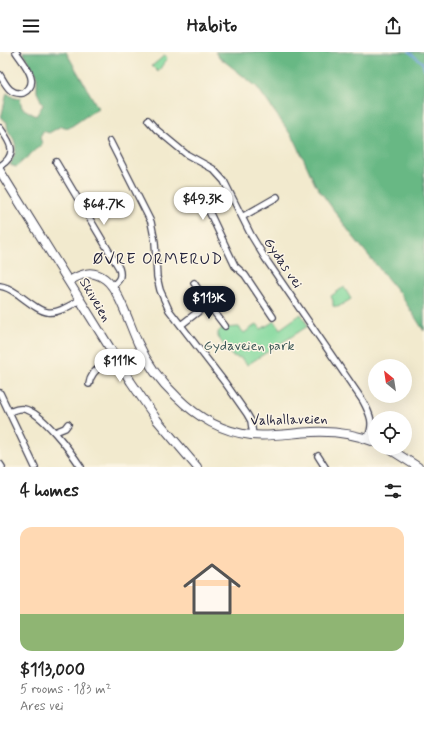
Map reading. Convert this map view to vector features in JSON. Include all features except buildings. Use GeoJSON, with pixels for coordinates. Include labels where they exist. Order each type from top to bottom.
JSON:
{"type":"FeatureCollection","features":[{"type":"Feature","properties":{"kind":"street"},"geometry":{"type":"LineString","coordinates":[[0,75],[13,93],[23,93],[31,87],[32,77],[16,52]]}},
{"type":"Feature","properties":{"kind":"street","name":"Gydas vei"},"geometry":{"type":"LineString","coordinates":[[148,120],[157,130],[186,154],[214,170],[224,181],[251,235],[265,258],[363,401],[368,412]]}},
{"type":"Feature","properties":{"kind":"street"},"geometry":{"type":"LineString","coordinates":[[0,128],[9,141],[11,149],[9,157],[0,166]]}},
{"type":"Feature","properties":{"kind":"street"},"geometry":{"type":"LineString","coordinates":[[110,141],[151,222],[155,242],[157,277],[160,290],[169,310],[181,324],[247,414],[251,421],[253,435]]}},
{"type":"Feature","properties":{"kind":"street"},"geometry":{"type":"LineString","coordinates":[[56,162],[119,268],[121,274],[120,280],[112,286]]}},
{"type":"Feature","properties":{"kind":"street","name":"Skiveien"},"geometry":{"type":"LineString","coordinates":[[0,171],[111,350],[157,420],[197,467]]}},
{"type":"Feature","properties":{"kind":"street"},"geometry":{"type":"LineString","coordinates":[[242,217],[276,197]]}},
{"type":"Feature","properties":{"kind":"street"},"geometry":{"type":"LineString","coordinates":[[206,205],[235,266],[245,275],[272,317]]}},
{"type":"Feature","properties":{"kind":"street","name":"Valhallaveien"},"geometry":{"type":"LineString","coordinates":[[69,282],[82,274],[93,273],[104,278],[112,286],[141,349],[152,368],[166,387],[187,407],[204,419],[226,429],[253,435],[327,432],[346,434],[368,439]]}},
{"type":"Feature","properties":{"kind":"street"},"geometry":{"type":"LineString","coordinates":[[194,283],[225,326]]}},
{"type":"Feature","properties":{"kind":"street"},"geometry":{"type":"LineString","coordinates":[[0,286],[12,290],[38,309],[47,313],[60,311],[80,300]]}},
{"type":"Feature","properties":{"kind":"street"},"geometry":{"type":"LineString","coordinates":[[181,324],[208,304]]}},
{"type":"Feature","properties":{"kind":"street"},"geometry":{"type":"LineString","coordinates":[[89,384],[90,378],[110,355],[111,350]]}},
{"type":"Feature","properties":{"kind":"street"},"geometry":{"type":"LineString","coordinates":[[0,393],[36,467]]}},
{"type":"Feature","properties":{"kind":"street"},"geometry":{"type":"LineString","coordinates":[[9,412],[22,408],[34,414],[54,432],[81,467]]}},
{"type":"Feature","properties":{"kind":"street"},"geometry":{"type":"LineString","coordinates":[[54,432],[65,428],[68,424]]}},
{"type":"Feature","properties":{"kind":"street"},"geometry":{"type":"LineString","coordinates":[[399,455],[418,467]]}},
{"type":"Feature","properties":{"kind":"street"},"geometry":{"type":"LineString","coordinates":[[318,456],[325,467]]}},
{"type":"Feature","properties":{"kind":"green space"},"geometry":{"type":"Polygon","coordinates":[[[23,52],[66,52],[98,108],[69,128],[61,126],[49,133],[43,131],[40,137],[42,144],[16,167],[10,165],[15,152],[15,143],[8,130],[7,122],[1,118],[7,93],[14,98],[20,98],[22,108],[36,116],[43,105],[37,92],[37,75],[23,52]]]}},
{"type":"Feature","properties":{"kind":"green space"},"geometry":{"type":"Polygon","coordinates":[[[215,52],[424,52],[424,331],[400,294],[351,234],[315,184],[296,142],[257,87],[219,57],[215,52]]]}},
{"type":"Feature","properties":{"kind":"green space"},"geometry":{"type":"Polygon","coordinates":[[[165,55],[167,58],[158,72],[152,66],[165,55]]]}},
{"type":"Feature","properties":{"kind":"green space"},"geometry":{"type":"Polygon","coordinates":[[[344,287],[351,299],[338,307],[333,306],[331,296],[344,287]]]}},
{"type":"Feature","properties":{"kind":"green space","name":"Gydaveien park"},"geometry":{"type":"Polygon","coordinates":[[[301,314],[308,326],[247,365],[241,358],[232,356],[218,337],[218,332],[222,328],[239,327],[244,333],[257,324],[261,329],[275,321],[280,329],[301,314]]]}},
{"type":"Feature","properties":{"kind":"waterway"},"geometry":{"type":"LineString","coordinates":[[409,52],[422,62],[424,69]]}},
{"type":"Feature","properties":{"kind":"district","name":"ØVRE ORMERUD"},"geometry":{"type":"Point","coordinates":[158,259]}}]}
